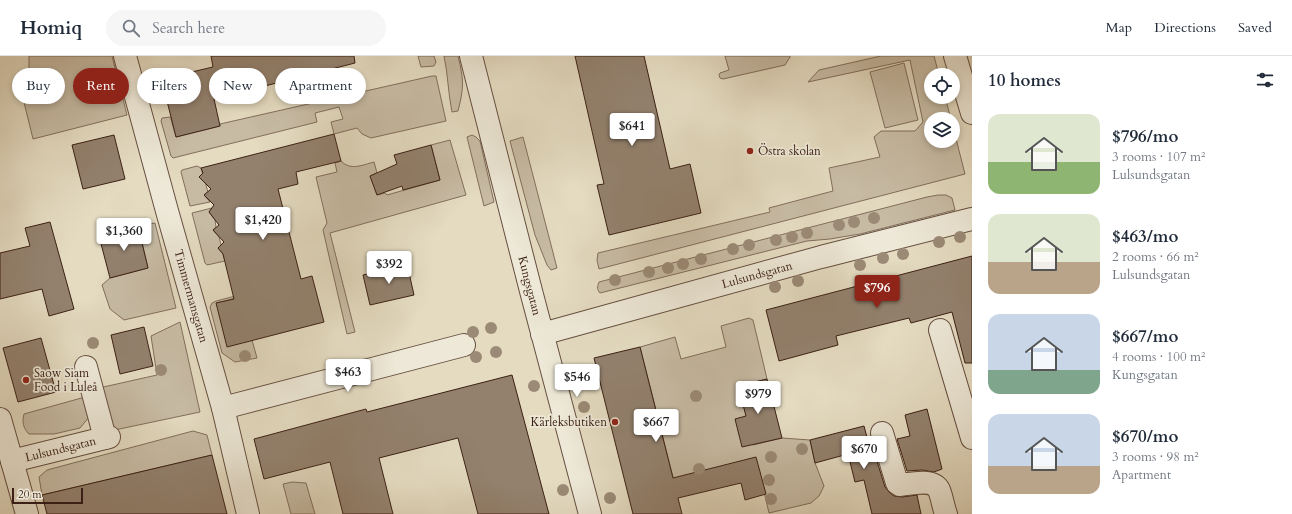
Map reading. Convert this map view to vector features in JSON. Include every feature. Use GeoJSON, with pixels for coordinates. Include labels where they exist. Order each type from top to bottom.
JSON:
{"type":"FeatureCollection","features":[{"type":"Feature","properties":{"kind":"street","name":"Timmermansgatan"},"geometry":{"type":"LineString","coordinates":[[125,56],[223,408],[248,514]]}},
{"type":"Feature","properties":{"kind":"street","name":"Kungsgatan"},"geometry":{"type":"LineString","coordinates":[[471,56],[590,514]]}},
{"type":"Feature","properties":{"kind":"street"},"geometry":{"type":"LineString","coordinates":[[955,56],[972,113]]}},
{"type":"Feature","properties":{"kind":"street","name":"Lulsundsgatan"},"geometry":{"type":"LineString","coordinates":[[542,334],[821,257],[972,219]]}},
{"type":"Feature","properties":{"kind":"street"},"geometry":{"type":"LineString","coordinates":[[940,330],[972,438]]}},
{"type":"Feature","properties":{"kind":"street"},"geometry":{"type":"LineString","coordinates":[[223,408],[464,346]]}},
{"type":"Feature","properties":{"kind":"street","name":"Lulsundsgatan"},"geometry":{"type":"LineString","coordinates":[[12,461],[107,437],[86,367]]}},
{"type":"Feature","properties":{"kind":"street"},"geometry":{"type":"LineString","coordinates":[[0,419],[27,514]]}},
{"type":"Feature","properties":{"kind":"street"},"geometry":{"type":"LineString","coordinates":[[882,433],[897,483],[900,485],[934,484],[938,488],[946,514]]}},
{"type":"Feature","properties":{"kind":"shaded area"},"geometry":{"type":"Polygon","coordinates":[[[29,56],[112,56],[115,68],[73,68],[73,104],[124,104],[127,115],[33,139],[24,104],[65,104],[65,68],[29,67],[29,56]]]}},
{"type":"Feature","properties":{"kind":"shaded area"},"geometry":{"type":"Polygon","coordinates":[[[418,56],[434,56],[436,62],[434,66],[421,67],[418,56]]]}},
{"type":"Feature","properties":{"kind":"shaded area"},"geometry":{"type":"Polygon","coordinates":[[[444,56],[458,56],[462,84],[458,111],[452,112],[444,56]]]}},
{"type":"Feature","properties":{"kind":"shaded area"},"geometry":{"type":"Polygon","coordinates":[[[725,56],[790,57],[785,65],[723,79],[720,78],[720,73],[729,70],[725,56]]]}},
{"type":"Feature","properties":{"kind":"shaded area"},"geometry":{"type":"Polygon","coordinates":[[[881,56],[934,56],[937,68],[924,68],[924,104],[947,104],[949,112],[924,112],[924,148],[958,148],[965,174],[599,269],[597,260],[598,253],[770,212],[769,208],[833,191],[829,168],[880,157],[874,137],[881,131],[915,131],[923,122],[910,60],[808,82],[819,70],[881,56]]]}},
{"type":"Feature","properties":{"kind":"shaded area"},"geometry":{"type":"Polygon","coordinates":[[[904,63],[918,120],[885,128],[870,72],[904,63]]]}},
{"type":"Feature","properties":{"kind":"shaded area"},"geometry":{"type":"Polygon","coordinates":[[[436,76],[446,121],[371,138],[362,134],[357,128],[334,134],[331,122],[343,119],[339,107],[315,113],[317,122],[173,158],[171,156],[161,121],[162,118],[170,117],[176,137],[220,126],[220,124],[308,104],[366,104],[366,91],[436,76]]]}},
{"type":"Feature","properties":{"kind":"shaded area"},"geometry":{"type":"Polygon","coordinates":[[[472,135],[480,141],[494,202],[484,206],[467,137],[472,135]]]}},
{"type":"Feature","properties":{"kind":"shaded area"},"geometry":{"type":"Polygon","coordinates":[[[523,137],[557,268],[551,270],[547,265],[535,235],[510,141],[523,137]]]}},
{"type":"Feature","properties":{"kind":"shaded area"},"geometry":{"type":"Polygon","coordinates":[[[450,140],[466,195],[330,233],[355,332],[347,334],[323,230],[327,223],[316,177],[337,172],[335,163],[341,161],[353,167],[374,162],[377,173],[370,176],[377,195],[385,193],[387,195],[440,180],[431,145],[450,140]]]}},
{"type":"Feature","properties":{"kind":"shaded area"},"geometry":{"type":"Polygon","coordinates":[[[197,166],[201,168],[208,192],[204,195],[210,202],[190,206],[181,172],[182,170],[197,166]]]}},
{"type":"Feature","properties":{"kind":"shaded area"},"geometry":{"type":"Polygon","coordinates":[[[938,195],[946,195],[952,198],[955,210],[860,234],[807,241],[600,293],[598,290],[599,282],[938,195]]]}},
{"type":"Feature","properties":{"kind":"shaded area"},"geometry":{"type":"Polygon","coordinates":[[[212,208],[209,212],[215,220],[216,227],[213,230],[219,237],[221,245],[218,248],[223,254],[225,261],[207,265],[205,263],[192,213],[212,208]]]}},
{"type":"Feature","properties":{"kind":"shaded area"},"geometry":{"type":"Polygon","coordinates":[[[155,223],[176,308],[124,320],[110,309],[102,285],[110,278],[148,268],[138,226],[155,223]]]}},
{"type":"Feature","properties":{"kind":"shaded area"},"geometry":{"type":"Polygon","coordinates":[[[243,294],[244,296],[216,303],[252,340],[257,358],[235,362],[222,353],[210,307],[212,303],[216,301],[243,294]]]}},
{"type":"Feature","properties":{"kind":"shaded area"},"geometry":{"type":"Polygon","coordinates":[[[749,318],[753,320],[767,379],[739,386],[753,445],[782,438],[810,440],[815,463],[824,486],[819,496],[811,503],[769,513],[756,458],[674,481],[640,347],[675,337],[681,359],[726,347],[721,326],[749,318]]]}},
{"type":"Feature","properties":{"kind":"shaded area"},"geometry":{"type":"Polygon","coordinates":[[[180,322],[200,412],[110,431],[99,388],[157,375],[151,336],[180,322]]]}},
{"type":"Feature","properties":{"kind":"shaded area"},"geometry":{"type":"Polygon","coordinates":[[[85,397],[90,416],[80,428],[54,434],[29,434],[25,429],[23,422],[24,414],[85,397]]]}},
{"type":"Feature","properties":{"kind":"shaded area"},"geometry":{"type":"Polygon","coordinates":[[[193,431],[207,435],[212,455],[42,495],[39,477],[47,470],[193,431]]]}},
{"type":"Feature","properties":{"kind":"shaded area"},"geometry":{"type":"Polygon","coordinates":[[[292,482],[306,483],[315,514],[291,514],[283,484],[292,482]]]}},
{"type":"Feature","properties":{"kind":"building"},"geometry":{"type":"Polygon","coordinates":[[[211,56],[354,56],[355,63],[335,68],[275,68],[275,83],[267,85],[267,68],[209,68],[209,104],[215,104],[220,126],[176,137],[168,104],[201,104],[201,70],[213,67],[211,56]]]}},
{"type":"Feature","properties":{"kind":"building"},"geometry":{"type":"Polygon","coordinates":[[[575,56],[644,56],[670,169],[690,164],[701,213],[609,235],[597,185],[604,184],[575,56]]]}},
{"type":"Feature","properties":{"kind":"building"},"geometry":{"type":"Polygon","coordinates":[[[334,134],[341,161],[296,172],[298,184],[278,189],[301,279],[312,276],[324,322],[227,347],[216,303],[234,299],[223,254],[218,248],[224,242],[213,230],[219,225],[209,212],[214,205],[204,195],[211,189],[199,177],[203,173],[201,168],[334,134]]]}},
{"type":"Feature","properties":{"kind":"building"},"geometry":{"type":"Polygon","coordinates":[[[114,135],[125,179],[83,189],[72,145],[114,135]]]}},
{"type":"Feature","properties":{"kind":"building"},"geometry":{"type":"Polygon","coordinates":[[[431,145],[440,180],[403,190],[402,186],[377,195],[370,176],[397,164],[394,155],[431,145]]]}},
{"type":"Feature","properties":{"kind":"building"},"geometry":{"type":"Polygon","coordinates":[[[50,222],[74,309],[49,316],[42,289],[0,299],[0,253],[30,246],[25,228],[50,222]]]}},
{"type":"Feature","properties":{"kind":"building"},"geometry":{"type":"Polygon","coordinates":[[[138,226],[148,268],[110,278],[99,236],[138,226]]]}},
{"type":"Feature","properties":{"kind":"building"},"geometry":{"type":"Polygon","coordinates":[[[972,256],[972,363],[965,363],[952,312],[911,323],[909,318],[836,336],[838,345],[779,361],[766,310],[972,256]]]}},
{"type":"Feature","properties":{"kind":"building"},"geometry":{"type":"Polygon","coordinates":[[[407,264],[414,295],[370,305],[363,275],[407,264]]]}},
{"type":"Feature","properties":{"kind":"building"},"geometry":{"type":"Polygon","coordinates":[[[144,327],[153,366],[120,374],[111,335],[144,327]]]}},
{"type":"Feature","properties":{"kind":"building"},"geometry":{"type":"Polygon","coordinates":[[[41,338],[56,392],[18,402],[3,348],[41,338]]]}},
{"type":"Feature","properties":{"kind":"building"},"geometry":{"type":"Polygon","coordinates":[[[640,347],[673,478],[756,457],[766,494],[745,500],[741,483],[678,498],[682,514],[633,514],[594,358],[640,347]]]}},
{"type":"Feature","properties":{"kind":"building"},"geometry":{"type":"Polygon","coordinates":[[[512,375],[549,514],[478,514],[458,438],[379,458],[393,514],[343,514],[330,462],[264,479],[254,439],[366,409],[367,412],[512,375]]]}},
{"type":"Feature","properties":{"kind":"building"},"geometry":{"type":"Polygon","coordinates":[[[767,379],[782,438],[742,447],[735,419],[746,416],[738,386],[767,379]]]}},
{"type":"Feature","properties":{"kind":"building"},"geometry":{"type":"Polygon","coordinates":[[[927,409],[942,469],[934,472],[922,470],[907,471],[897,439],[910,436],[905,415],[927,409]]]}},
{"type":"Feature","properties":{"kind":"building"},"geometry":{"type":"Polygon","coordinates":[[[864,426],[869,445],[872,445],[885,487],[894,496],[902,497],[917,495],[921,514],[872,514],[864,480],[855,482],[848,454],[815,463],[810,440],[864,426]]]}},
{"type":"Feature","properties":{"kind":"building"},"geometry":{"type":"Polygon","coordinates":[[[212,455],[227,514],[47,514],[42,495],[212,455]]]}},
{"type":"Feature","properties":{"kind":"place","name":"Östra skolan"},"geometry":{"type":"Point","coordinates":[750,151]}},
{"type":"Feature","properties":{"kind":"place","name":"Saow Siam Food i Luleå"},"geometry":{"type":"Point","coordinates":[26,380]}},
{"type":"Feature","properties":{"kind":"place","name":"Kärleksbutiken"},"geometry":{"type":"Point","coordinates":[615,422]}}]}
